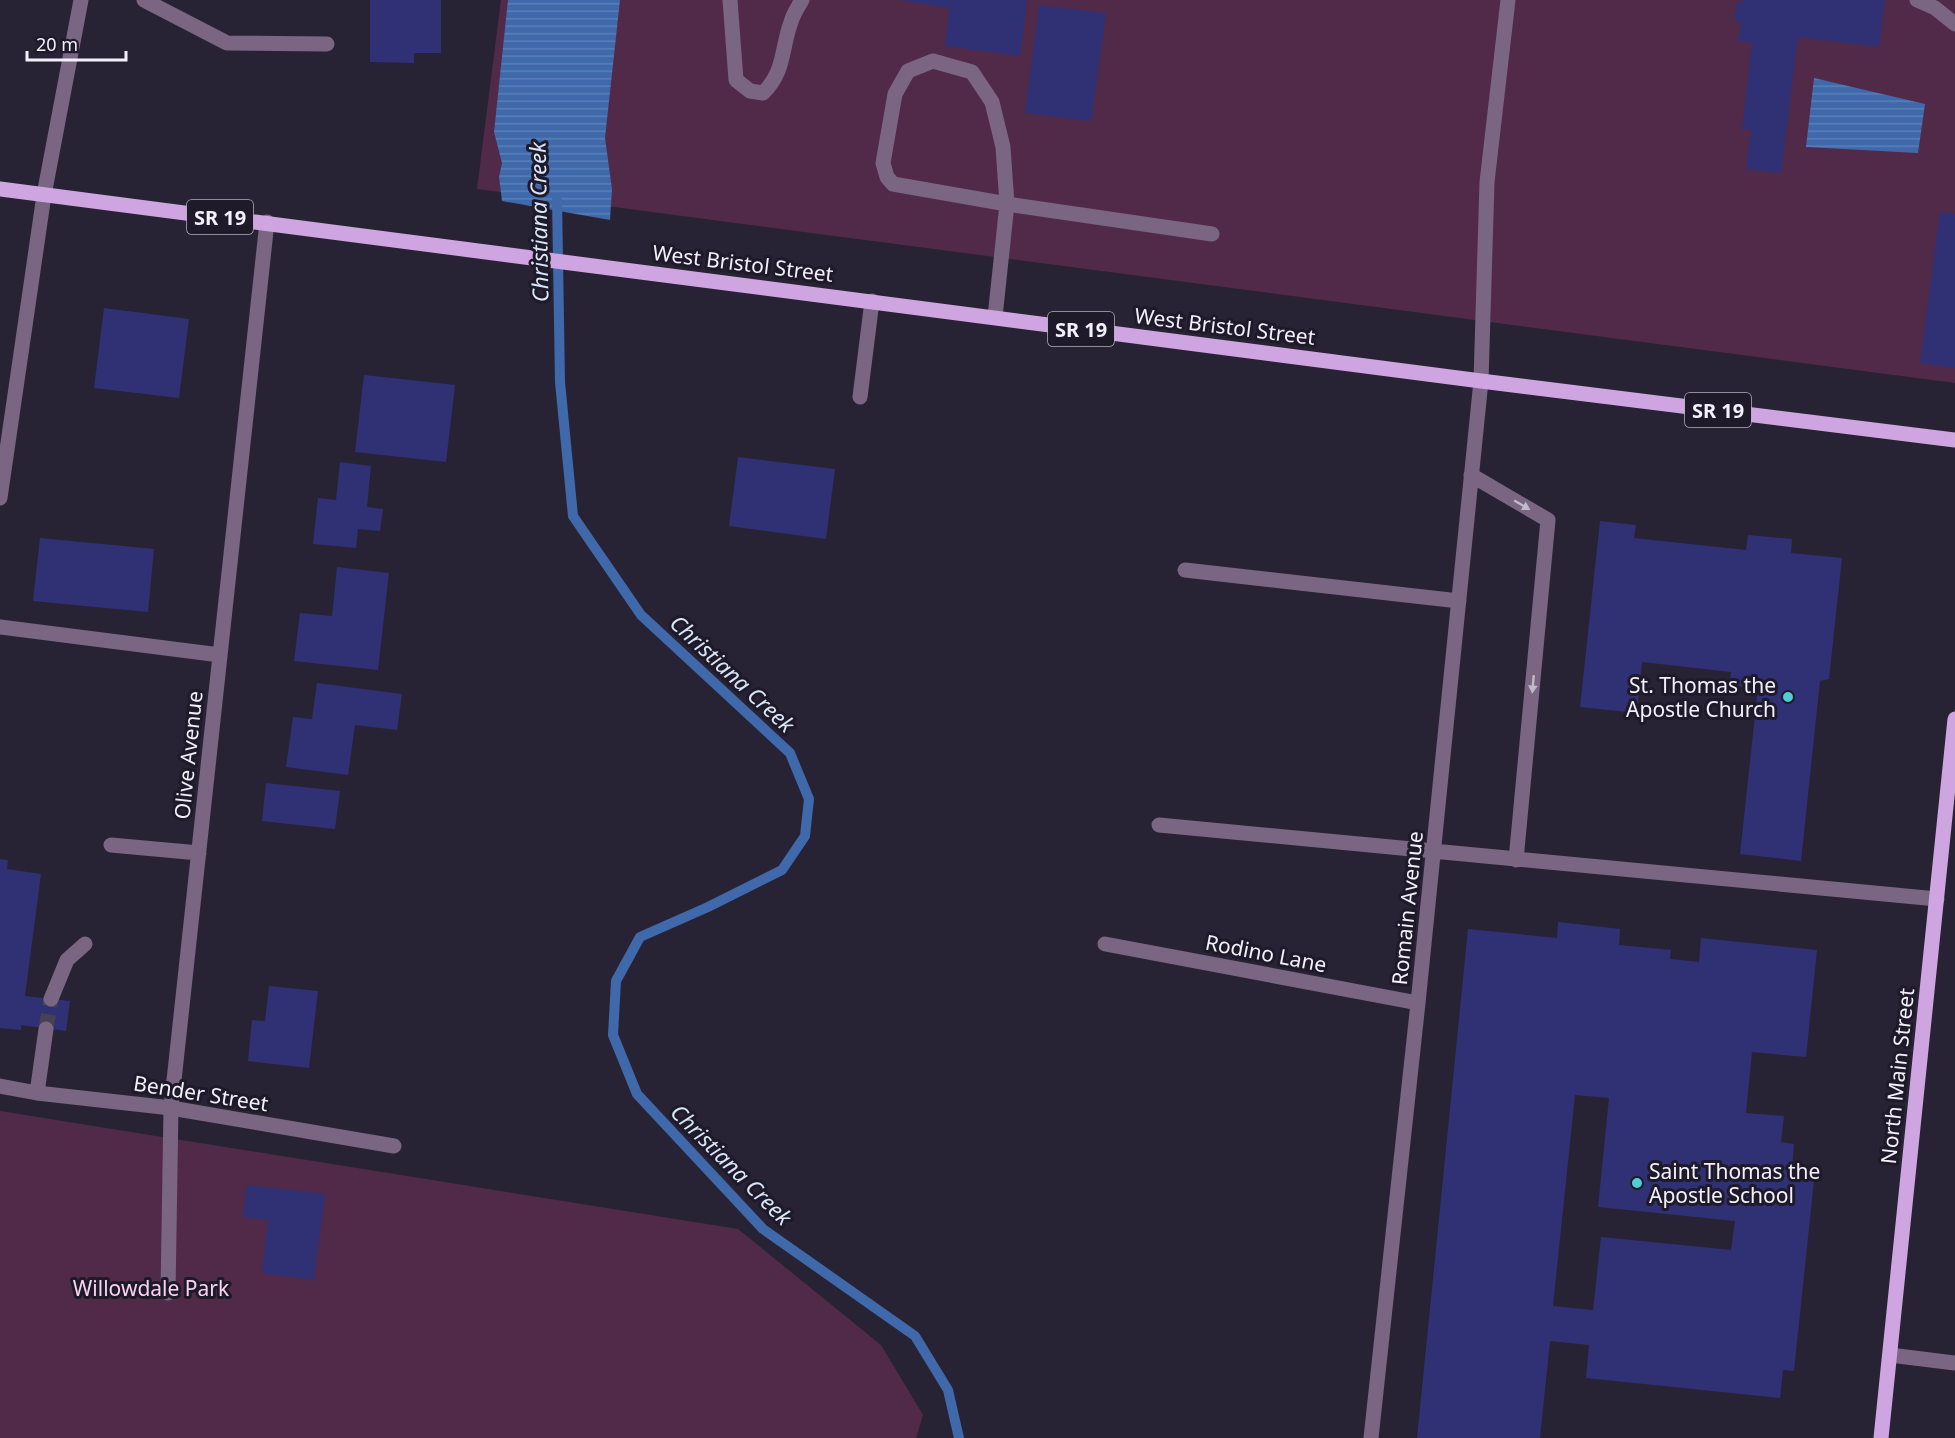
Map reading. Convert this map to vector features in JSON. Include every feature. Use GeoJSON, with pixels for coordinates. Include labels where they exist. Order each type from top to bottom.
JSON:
{"type":"FeatureCollection","features":[{"type":"Feature","properties":{"kind":"main road","name":"West Bristol Street"},"geometry":{"type":"LineString","coordinates":[[0,189],[1481,381]]}},
{"type":"Feature","properties":{"kind":"main road","name":"SR 19"},"geometry":{"type":"LineString","coordinates":[[1481,381],[1955,440]]}},
{"type":"Feature","properties":{"kind":"main road","name":"North Main Street"},"geometry":{"type":"LineString","coordinates":[[1881,1438],[1955,719]]}},
{"type":"Feature","properties":{"kind":"street"},"geometry":{"type":"LineString","coordinates":[[0,498],[44,195],[81,0]]}},
{"type":"Feature","properties":{"kind":"street"},"geometry":{"type":"LineString","coordinates":[[144,0],[227,43],[327,44]]}},
{"type":"Feature","properties":{"kind":"street"},"geometry":{"type":"LineString","coordinates":[[730,0],[736,80],[750,91],[763,93],[773,83],[779,72],[791,20],[802,0]]}},
{"type":"Feature","properties":{"kind":"street","name":"Romain Avenue"},"geometry":{"type":"LineString","coordinates":[[1371,1438],[1481,381],[1487,182],[1508,0]]}},
{"type":"Feature","properties":{"kind":"street"},"geometry":{"type":"LineString","coordinates":[[1917,0],[1935,8],[1955,24]]}},
{"type":"Feature","properties":{"kind":"street"},"geometry":{"type":"LineString","coordinates":[[995,317],[1007,204],[1003,147],[992,102],[972,72],[933,61],[908,71],[895,94],[883,163],[887,177],[893,184],[1007,204],[1212,234]]}},
{"type":"Feature","properties":{"kind":"street","name":"Olive Avenue"},"geometry":{"type":"LineString","coordinates":[[168,1293],[171,1108],[267,222]]}},
{"type":"Feature","properties":{"kind":"street"},"geometry":{"type":"LineString","coordinates":[[860,397],[872,301]]}},
{"type":"Feature","properties":{"kind":"street"},"geometry":{"type":"LineString","coordinates":[[1472,475],[1548,520],[1516,860]]}},
{"type":"Feature","properties":{"kind":"street"},"geometry":{"type":"LineString","coordinates":[[1185,570],[1459,601]]}},
{"type":"Feature","properties":{"kind":"street"},"geometry":{"type":"LineString","coordinates":[[0,627],[220,655]]}},
{"type":"Feature","properties":{"kind":"street"},"geometry":{"type":"LineString","coordinates":[[1159,825],[1936,899]]}},
{"type":"Feature","properties":{"kind":"street"},"geometry":{"type":"LineString","coordinates":[[111,845],[199,853]]}},
{"type":"Feature","properties":{"kind":"street"},"geometry":{"type":"LineString","coordinates":[[51,999],[67,960],[85,944]]}},
{"type":"Feature","properties":{"kind":"street","name":"Rodino Lane"},"geometry":{"type":"LineString","coordinates":[[1105,944],[1418,1003]]}},
{"type":"Feature","properties":{"kind":"street"},"geometry":{"type":"LineString","coordinates":[[37,1093],[46,1029]]}},
{"type":"Feature","properties":{"kind":"street","name":"Bender Street"},"geometry":{"type":"LineString","coordinates":[[0,1086],[37,1093],[171,1108],[394,1146]]}},
{"type":"Feature","properties":{"kind":"street"},"geometry":{"type":"LineString","coordinates":[[1890,1355],[1955,1363]]}},
{"type":"Feature","properties":{"kind":"green space"},"geometry":{"type":"Polygon","coordinates":[[[501,0],[1955,0],[1955,383],[477,189],[501,0]]]}},
{"type":"Feature","properties":{"kind":"green space","name":"Willowdale Park"},"geometry":{"type":"Polygon","coordinates":[[[0,1111],[738,1229],[881,1345],[923,1415],[916,1438],[0,1438],[0,1111]]]}},
{"type":"Feature","properties":{"kind":"water"},"geometry":{"type":"Polygon","coordinates":[[[508,0],[620,0],[605,138],[612,189],[610,220],[502,201],[499,177],[502,163],[494,132],[508,0]]]}},
{"type":"Feature","properties":{"kind":"water"},"geometry":{"type":"Polygon","coordinates":[[[1814,78],[1925,104],[1918,153],[1806,147],[1814,78]]]}},
{"type":"Feature","properties":{"kind":"building"},"geometry":{"type":"Polygon","coordinates":[[[370,0],[441,0],[441,53],[414,53],[414,63],[370,62],[370,0]]]}},
{"type":"Feature","properties":{"kind":"building"},"geometry":{"type":"Polygon","coordinates":[[[900,0],[1027,0],[1020,56],[945,46],[949,8],[900,0]]]}},
{"type":"Feature","properties":{"kind":"building"},"geometry":{"type":"Polygon","coordinates":[[[1743,0],[1885,0],[1879,47],[1798,37],[1781,173],[1746,169],[1751,130],[1742,129],[1752,42],[1738,41],[1741,22],[1734,21],[1737,1],[1743,2],[1743,0]]]}},
{"type":"Feature","properties":{"kind":"building"},"geometry":{"type":"Polygon","coordinates":[[[1039,5],[1106,13],[1091,121],[1025,113],[1039,5]]]}},
{"type":"Feature","properties":{"kind":"building"},"geometry":{"type":"Polygon","coordinates":[[[1940,212],[1955,214],[1955,368],[1920,363],[1940,212]]]}},
{"type":"Feature","properties":{"kind":"building"},"geometry":{"type":"Polygon","coordinates":[[[104,308],[189,319],[179,398],[94,388],[104,308]]]}},
{"type":"Feature","properties":{"kind":"building"},"geometry":{"type":"Polygon","coordinates":[[[364,375],[455,385],[446,462],[355,452],[364,375]]]}},
{"type":"Feature","properties":{"kind":"building"},"geometry":{"type":"Polygon","coordinates":[[[738,457],[835,469],[826,539],[729,526],[738,457]]]}},
{"type":"Feature","properties":{"kind":"building"},"geometry":{"type":"Polygon","coordinates":[[[340,462],[371,466],[367,507],[383,509],[380,531],[358,529],[356,548],[313,544],[318,498],[336,500],[340,462]]]}},
{"type":"Feature","properties":{"kind":"building","name":"St. Thomas the Apostle Church"},"geometry":{"type":"Polygon","coordinates":[[[1600,521],[1636,525],[1634,538],[1746,550],[1748,535],[1792,539],[1791,553],[1842,558],[1829,679],[1820,681],[1801,861],[1740,854],[1758,688],[1730,685],[1731,672],[1642,662],[1637,713],[1580,707],[1600,521]]]}},
{"type":"Feature","properties":{"kind":"building"},"geometry":{"type":"Polygon","coordinates":[[[40,538],[154,549],[148,612],[33,601],[40,538]]]}},
{"type":"Feature","properties":{"kind":"building"},"geometry":{"type":"Polygon","coordinates":[[[337,567],[389,573],[378,670],[294,661],[300,613],[332,616],[337,567]]]}},
{"type":"Feature","properties":{"kind":"building"},"geometry":{"type":"Polygon","coordinates":[[[317,683],[402,694],[397,730],[355,725],[348,775],[286,767],[293,717],[312,719],[317,683]]]}},
{"type":"Feature","properties":{"kind":"building"},"geometry":{"type":"Polygon","coordinates":[[[266,783],[340,791],[335,829],[262,821],[266,783]]]}},
{"type":"Feature","properties":{"kind":"building"},"geometry":{"type":"Polygon","coordinates":[[[0,859],[8,860],[7,869],[41,874],[25,996],[70,1001],[66,1031],[21,1025],[21,1030],[0,1028],[0,859]]]}},
{"type":"Feature","properties":{"kind":"building","name":"Saint Thomas the Apostle School"},"geometry":{"type":"Polygon","coordinates":[[[1558,922],[1620,929],[1619,945],[1671,950],[1670,959],[1699,962],[1701,938],[1817,950],[1806,1057],[1752,1052],[1746,1113],[1784,1116],[1781,1142],[1794,1144],[1792,1169],[1815,1171],[1794,1371],[1783,1370],[1780,1398],[1586,1378],[1589,1345],[1550,1341],[1540,1438],[1417,1438],[1468,929],[1557,938],[1558,922]],[[1575,1095],[1553,1306],[1593,1310],[1601,1237],[1731,1250],[1735,1221],[1598,1207],[1609,1098],[1575,1095]]]}},
{"type":"Feature","properties":{"kind":"building"},"geometry":{"type":"Polygon","coordinates":[[[269,986],[318,991],[309,1068],[248,1061],[252,1020],[265,1021],[269,986]]]}},
{"type":"Feature","properties":{"kind":"building"},"geometry":{"type":"Polygon","coordinates":[[[247,1185],[325,1194],[314,1280],[262,1273],[268,1220],[243,1217],[247,1185]]]}},
{"type":"Feature","properties":{"kind":"waterway","name":"Christiana Creek"},"geometry":{"type":"LineString","coordinates":[[557,198],[560,382],[573,516],[641,615],[790,753],[809,799],[805,836],[782,870],[708,907],[640,937],[616,981],[613,1035],[637,1094],[763,1229],[915,1336],[948,1390],[959,1438]]}},
{"type":"Feature","properties":{"kind":"tunnel"},"geometry":{"type":"LineString","coordinates":[[46,1029],[51,999]]}},
{"type":"Feature","properties":{"kind":"place","name":"St. Thomas the Apostle Church"},"geometry":{"type":"Point","coordinates":[1788,697]}},
{"type":"Feature","properties":{"kind":"place","name":"Saint Thomas the Apostle School"},"geometry":{"type":"Point","coordinates":[1637,1183]}}]}
